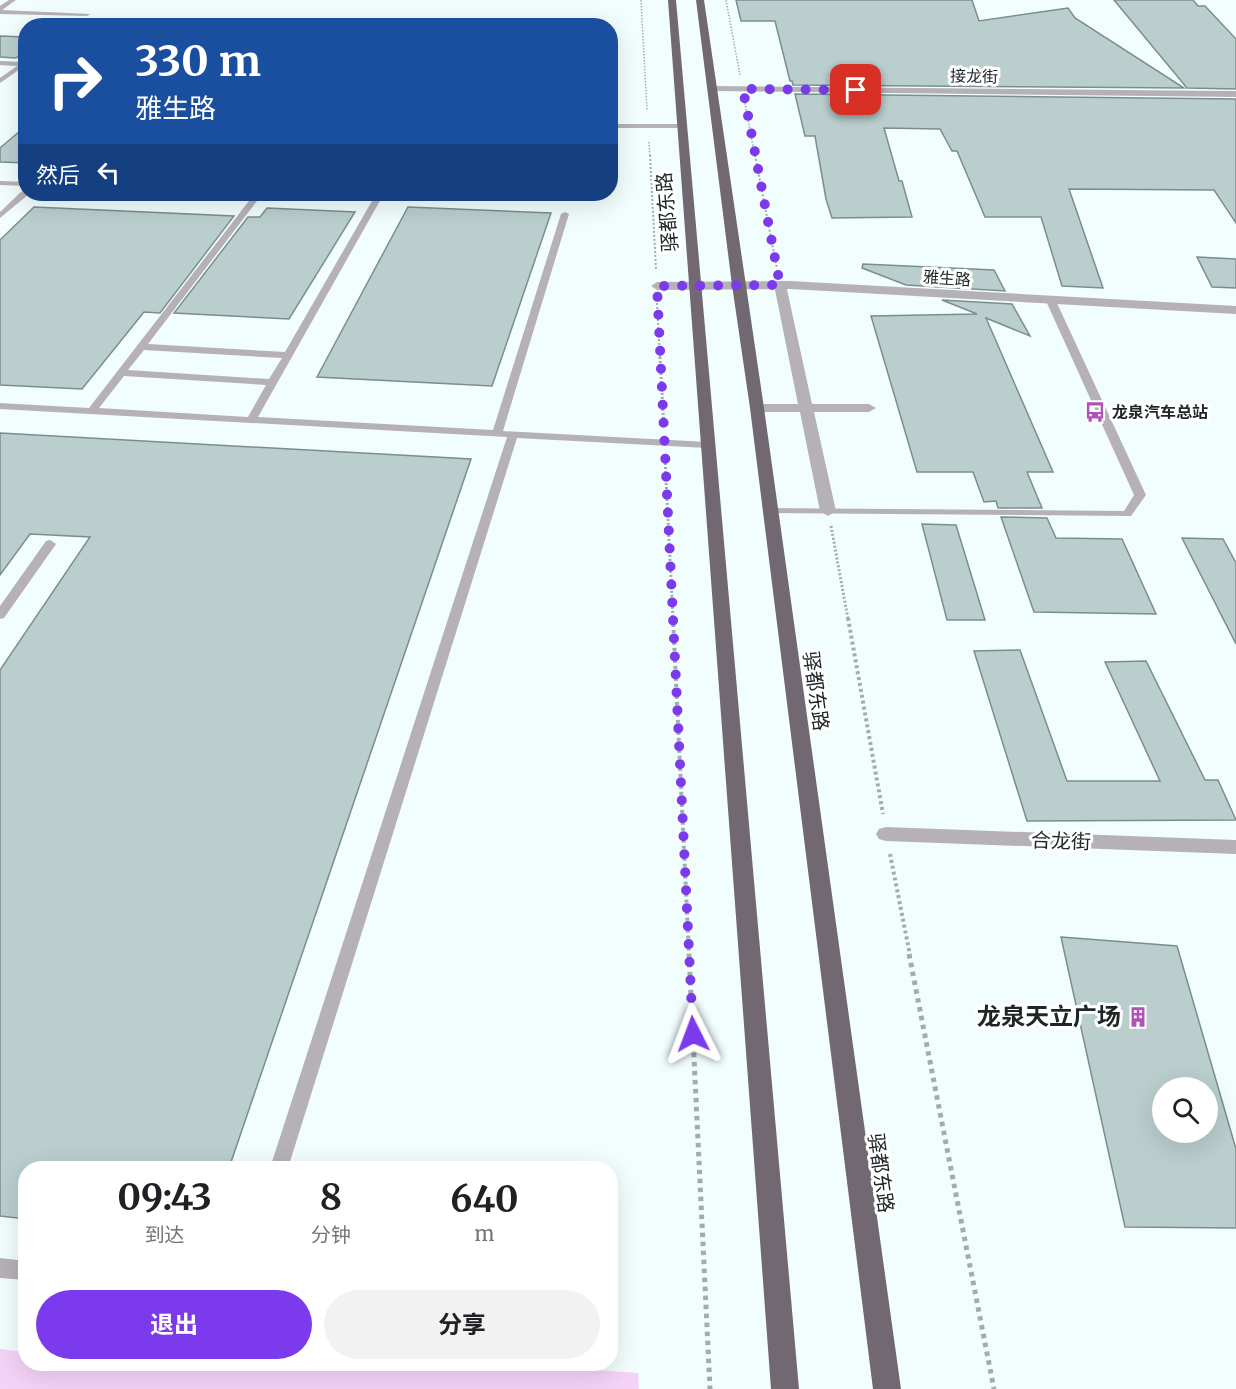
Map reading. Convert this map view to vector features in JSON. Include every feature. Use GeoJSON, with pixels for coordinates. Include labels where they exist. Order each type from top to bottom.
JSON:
{"type":"FeatureCollection","features":[{"type":"Feature","properties":{"kind":"highway","name":"驿都东路"},"geometry":{"type":"LineString","coordinates":[[672,0],[785,1389]]}},
{"type":"Feature","properties":{"kind":"highway","name":"驿都东路"},"geometry":{"type":"LineString","coordinates":[[700,0],[757,408],[887,1389]]}},
{"type":"Feature","properties":{"kind":"street","name":"接龙街"},"geometry":{"type":"LineString","coordinates":[[713,89],[1236,94]]}},
{"type":"Feature","properties":{"kind":"street","name":"雅生路"},"geometry":{"type":"LineString","coordinates":[[657,286],[780,285],[1236,310]]}},
{"type":"Feature","properties":{"kind":"street"},"geometry":{"type":"LineString","coordinates":[[780,285],[828,511]]}},
{"type":"Feature","properties":{"kind":"street"},"geometry":{"type":"LineString","coordinates":[[757,408],[869,408]]}},
{"type":"Feature","properties":{"kind":"street","name":"合龙街"},"geometry":{"type":"LineString","coordinates":[[886,834],[1236,848]]}},
{"type":"Feature","properties":{"kind":"lane"},"geometry":{"type":"LineString","coordinates":[[0,10],[13,0]]}},
{"type":"Feature","properties":{"kind":"lane"},"geometry":{"type":"LineString","coordinates":[[0,10],[87,14],[82,18]]}},
{"type":"Feature","properties":{"kind":"lane"},"geometry":{"type":"LineString","coordinates":[[0,63],[18,63]]}},
{"type":"Feature","properties":{"kind":"lane"},"geometry":{"type":"LineString","coordinates":[[0,81],[18,68]]}},
{"type":"Feature","properties":{"kind":"lane"},"geometry":{"type":"LineString","coordinates":[[618,126],[683,126]]}},
{"type":"Feature","properties":{"kind":"lane"},"geometry":{"type":"LineString","coordinates":[[0,183],[18,184]]}},
{"type":"Feature","properties":{"kind":"lane"},"geometry":{"type":"LineString","coordinates":[[0,216],[18,199]]}},
{"type":"Feature","properties":{"kind":"lane"},"geometry":{"type":"LineString","coordinates":[[92,411],[253,201]]}},
{"type":"Feature","properties":{"kind":"lane"},"geometry":{"type":"LineString","coordinates":[[251,420],[376,201]]}},
{"type":"Feature","properties":{"kind":"lane"},"geometry":{"type":"LineString","coordinates":[[497,433],[565,214]]}},
{"type":"Feature","properties":{"kind":"lane"},"geometry":{"type":"LineString","coordinates":[[770,511],[1127,514],[1140,495],[1051,301]]}},
{"type":"Feature","properties":{"kind":"lane"},"geometry":{"type":"LineString","coordinates":[[141,347],[288,355]]}},
{"type":"Feature","properties":{"kind":"lane"},"geometry":{"type":"LineString","coordinates":[[121,373],[273,382]]}},
{"type":"Feature","properties":{"kind":"lane"},"geometry":{"type":"LineString","coordinates":[[0,406],[707,444]]}},
{"type":"Feature","properties":{"kind":"lane"},"geometry":{"type":"LineString","coordinates":[[281,1161],[513,434]]}},
{"type":"Feature","properties":{"kind":"lane"},"geometry":{"type":"LineString","coordinates":[[0,615],[50,544]]}},
{"type":"Feature","properties":{"kind":"lane"},"geometry":{"type":"LineString","coordinates":[[0,1268],[18,1269]]}},
{"type":"Feature","properties":{"kind":"path"},"geometry":{"type":"LineString","coordinates":[[641,0],[710,1389]]}},
{"type":"Feature","properties":{"kind":"path"},"geometry":{"type":"LineString","coordinates":[[726,0],[780,285]]}},
{"type":"Feature","properties":{"kind":"path"},"geometry":{"type":"LineString","coordinates":[[828,511],[886,834],[994,1389]]}},
{"type":"Feature","properties":{"kind":"shaded area"},"geometry":{"type":"Polygon","coordinates":[[[0,1349],[18,1351],[18,1371],[611,1371],[638,1373],[639,1389],[0,1389],[0,1349]]]}},
{"type":"Feature","properties":{"kind":"building"},"geometry":{"type":"Polygon","coordinates":[[[736,0],[972,0],[979,21],[1068,8],[1075,18],[1184,88],[793,85],[790,81],[775,21],[741,21],[736,0]]]}},
{"type":"Feature","properties":{"kind":"building"},"geometry":{"type":"Polygon","coordinates":[[[1114,0],[1193,0],[1198,6],[1205,6],[1236,39],[1236,89],[1187,88],[1114,0]]]}},
{"type":"Feature","properties":{"kind":"building"},"geometry":{"type":"Polygon","coordinates":[[[0,36],[18,37],[18,57],[0,57],[0,36]]]}},
{"type":"Feature","properties":{"kind":"building"},"geometry":{"type":"Polygon","coordinates":[[[795,94],[1236,99],[1236,223],[1214,190],[1069,189],[1103,288],[1062,286],[1041,217],[985,217],[957,151],[952,151],[940,129],[884,128],[912,217],[832,218],[826,199],[815,136],[805,136],[795,94]]]}},
{"type":"Feature","properties":{"kind":"building"},"geometry":{"type":"Polygon","coordinates":[[[18,133],[18,163],[0,162],[0,148],[18,133]]]}},
{"type":"Feature","properties":{"kind":"building"},"geometry":{"type":"Polygon","coordinates":[[[34,207],[234,216],[160,313],[144,312],[82,389],[0,385],[0,240],[34,207]]]}},
{"type":"Feature","properties":{"kind":"building"},"geometry":{"type":"Polygon","coordinates":[[[408,207],[551,213],[492,386],[317,377],[408,207]]]}},
{"type":"Feature","properties":{"kind":"building"},"geometry":{"type":"Polygon","coordinates":[[[267,208],[355,212],[289,319],[174,313],[248,217],[260,217],[267,208]]]}},
{"type":"Feature","properties":{"kind":"building"},"geometry":{"type":"Polygon","coordinates":[[[1197,257],[1236,259],[1236,288],[1212,287],[1197,257]]]}},
{"type":"Feature","properties":{"kind":"building"},"geometry":{"type":"Polygon","coordinates":[[[863,264],[994,270],[1005,291],[906,285],[862,268],[863,264]]]}},
{"type":"Feature","properties":{"kind":"building"},"geometry":{"type":"Polygon","coordinates":[[[942,300],[1012,304],[1030,336],[986,318],[1053,472],[1027,472],[1042,508],[998,508],[996,501],[984,502],[973,472],[917,472],[871,316],[977,314],[942,300]]]}},
{"type":"Feature","properties":{"kind":"building"},"geometry":{"type":"Polygon","coordinates":[[[0,433],[471,459],[231,1161],[18,1161],[18,1218],[0,1216],[0,670],[90,537],[30,534],[0,575],[0,433]]]}},
{"type":"Feature","properties":{"kind":"building"},"geometry":{"type":"Polygon","coordinates":[[[1001,517],[1047,518],[1056,538],[1122,539],[1156,614],[1034,612],[1001,517]]]}},
{"type":"Feature","properties":{"kind":"building"},"geometry":{"type":"Polygon","coordinates":[[[922,524],[956,525],[985,620],[947,620],[922,524]]]}},
{"type":"Feature","properties":{"kind":"building"},"geometry":{"type":"Polygon","coordinates":[[[1182,538],[1223,539],[1236,563],[1236,644],[1182,538]]]}},
{"type":"Feature","properties":{"kind":"building"},"geometry":{"type":"Polygon","coordinates":[[[1020,650],[1067,781],[1160,781],[1105,662],[1146,661],[1205,780],[1218,780],[1236,820],[1027,821],[974,651],[1020,650]]]}},
{"type":"Feature","properties":{"kind":"building","name":"龙泉天立广场"},"geometry":{"type":"Polygon","coordinates":[[[1061,937],[1177,946],[1215,1077],[1152,1077],[1152,1143],[1218,1143],[1218,1087],[1236,1149],[1236,1228],[1125,1227],[1061,937]]]}},
{"type":"Feature","properties":{"kind":"place","name":"龙泉汽车总站"},"geometry":{"type":"Point","coordinates":[1095,412]}},
{"type":"Feature","properties":{"kind":"place","name":"龙泉天立广场"},"geometry":{"type":"Point","coordinates":[1138,1017]}},
{"type":"Feature","properties":{"kind":"route"},"geometry":{"type":"LineString","coordinates":[[693,1034],[657,286],[780,285],[743,89],[856,90]]}}]}
